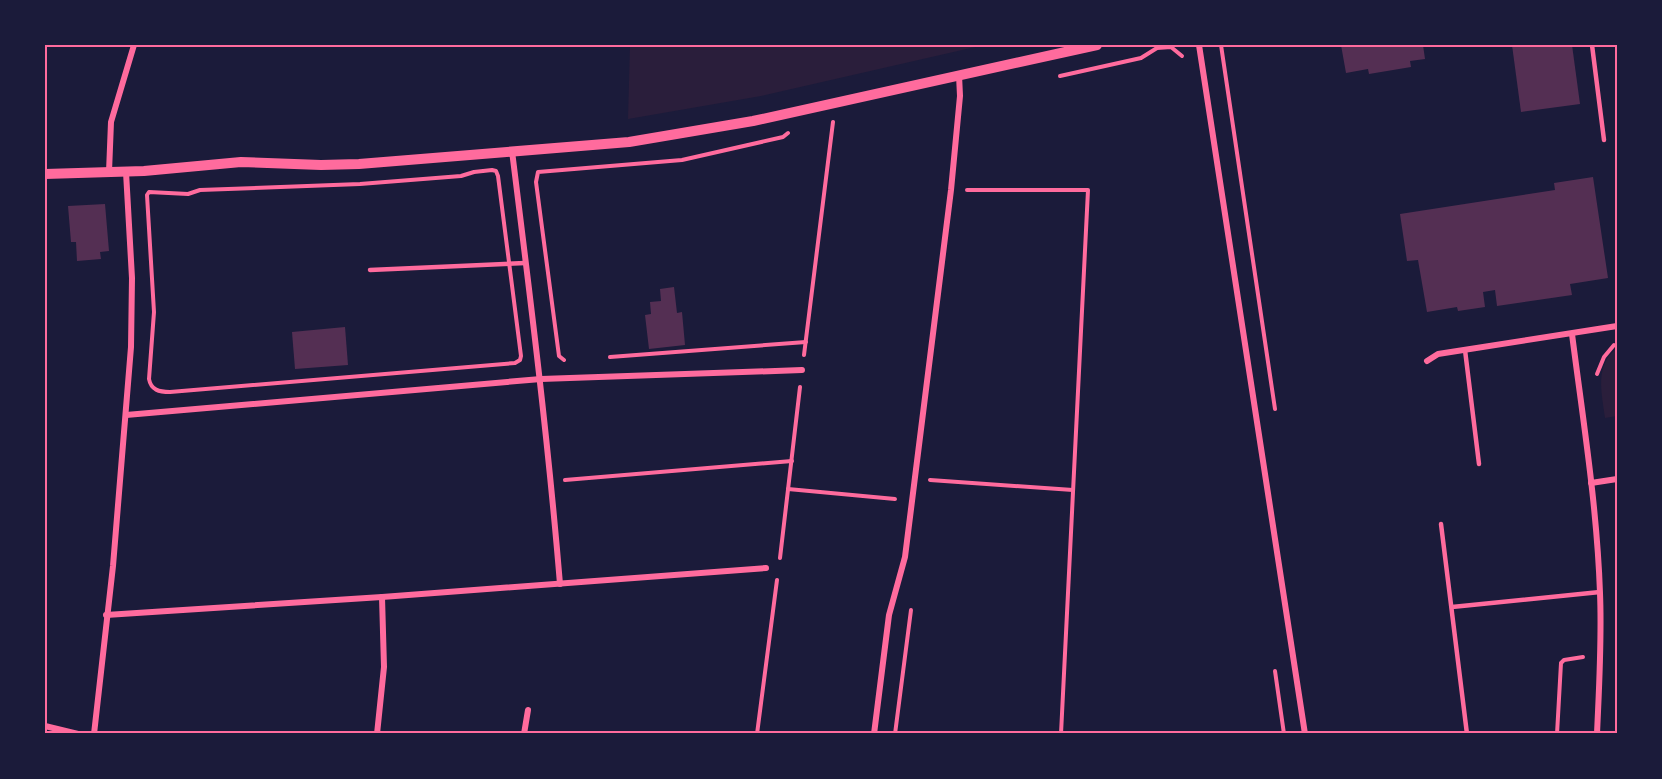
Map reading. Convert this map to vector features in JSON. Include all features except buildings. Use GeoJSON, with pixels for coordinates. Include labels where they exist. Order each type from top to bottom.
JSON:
{"type":"FeatureCollection","features":[{"type":"Feature","properties":{"kind":"street"},"geometry":{"type":"LineString","coordinates":[[109,172],[111,122],[134,45]]}},
{"type":"Feature","properties":{"kind":"street"},"geometry":{"type":"LineString","coordinates":[[45,174],[126,172],[219,163],[338,165],[606,145],[724,127],[1097,45]]}},
{"type":"Feature","properties":{"kind":"street"},"geometry":{"type":"LineString","coordinates":[[1199,45],[1305,734]]}},
{"type":"Feature","properties":{"kind":"street"},"geometry":{"type":"LineString","coordinates":[[874,734],[889,615],[905,561],[951,190],[960,96],[959,75]]}},
{"type":"Feature","properties":{"kind":"street"},"geometry":{"type":"LineString","coordinates":[[512,151],[541,379],[560,584]]}},
{"type":"Feature","properties":{"kind":"street"},"geometry":{"type":"LineString","coordinates":[[94,734],[113,566],[131,347],[132,278],[126,172]]}},
{"type":"Feature","properties":{"kind":"street"},"geometry":{"type":"LineString","coordinates":[[1427,361],[1438,354],[1617,326]]}},
{"type":"Feature","properties":{"kind":"street"},"geometry":{"type":"LineString","coordinates":[[1572,334],[1591,483],[1600,592],[1597,734]]}},
{"type":"Feature","properties":{"kind":"street"},"geometry":{"type":"LineString","coordinates":[[126,415],[541,379],[802,370]]}},
{"type":"Feature","properties":{"kind":"street"},"geometry":{"type":"LineString","coordinates":[[1591,483],[1617,479]]}},
{"type":"Feature","properties":{"kind":"street"},"geometry":{"type":"LineString","coordinates":[[106,615],[766,568]]}},
{"type":"Feature","properties":{"kind":"street"},"geometry":{"type":"LineString","coordinates":[[376,734],[384,667],[382,597]]}},
{"type":"Feature","properties":{"kind":"street"},"geometry":{"type":"LineString","coordinates":[[524,734],[528,710]]}},
{"type":"Feature","properties":{"kind":"street"},"geometry":{"type":"LineString","coordinates":[[45,726],[78,734]]}},
{"type":"Feature","properties":{"kind":"lane"},"geometry":{"type":"LineString","coordinates":[[1592,45],[1604,140]]}},
{"type":"Feature","properties":{"kind":"lane"},"geometry":{"type":"LineString","coordinates":[[370,270],[525,263]]}},
{"type":"Feature","properties":{"kind":"lane"},"geometry":{"type":"LineString","coordinates":[[1465,350],[1479,464]]}},
{"type":"Feature","properties":{"kind":"lane"},"geometry":{"type":"LineString","coordinates":[[1441,524],[1467,734]]}},
{"type":"Feature","properties":{"kind":"lane"},"geometry":{"type":"LineString","coordinates":[[1452,608],[1600,592]]}},
{"type":"Feature","properties":{"kind":"path"},"geometry":{"type":"LineString","coordinates":[[1221,45],[1276,416]]}},
{"type":"Feature","properties":{"kind":"path"},"geometry":{"type":"LineString","coordinates":[[1049,78],[1141,58],[1157,48],[1172,47],[1183,58]]}},
{"type":"Feature","properties":{"kind":"path"},"geometry":{"type":"LineString","coordinates":[[778,568],[833,120],[824,122]]}},
{"type":"Feature","properties":{"kind":"path"},"geometry":{"type":"LineString","coordinates":[[566,360],[562,360],[559,356],[536,182],[538,172],[692,158],[783,137],[792,130]]}},
{"type":"Feature","properties":{"kind":"path"},"geometry":{"type":"LineString","coordinates":[[494,170],[498,176],[508,264],[521,356],[517,362],[170,392],[157,390],[150,384],[154,312],[147,195],[150,191],[188,194],[200,190],[360,184],[461,176],[494,170]]}},
{"type":"Feature","properties":{"kind":"path"},"geometry":{"type":"LineString","coordinates":[[962,197],[963,190],[1088,190],[1061,734]]}},
{"type":"Feature","properties":{"kind":"path"},"geometry":{"type":"LineString","coordinates":[[600,358],[806,342]]}},
{"type":"Feature","properties":{"kind":"path"},"geometry":{"type":"LineString","coordinates":[[552,481],[792,461]]}},
{"type":"Feature","properties":{"kind":"path"},"geometry":{"type":"LineString","coordinates":[[928,474],[927,480],[1073,490]]}},
{"type":"Feature","properties":{"kind":"path"},"geometry":{"type":"LineString","coordinates":[[891,509],[894,487]]}},
{"type":"Feature","properties":{"kind":"path"},"geometry":{"type":"LineString","coordinates":[[788,489],[912,501]]}},
{"type":"Feature","properties":{"kind":"path"},"geometry":{"type":"LineString","coordinates":[[756,734],[777,580]]}},
{"type":"Feature","properties":{"kind":"path"},"geometry":{"type":"LineString","coordinates":[[895,734],[911,609]]}},
{"type":"Feature","properties":{"kind":"path"},"geometry":{"type":"LineString","coordinates":[[1557,734],[1562,663],[1564,660],[1582,658],[1585,654]]}},
{"type":"Feature","properties":{"kind":"path"},"geometry":{"type":"LineString","coordinates":[[1275,666],[1284,734]]}},
{"type":"Feature","properties":{"kind":"shaded area"},"geometry":{"type":"Polygon","coordinates":[[[630,45],[984,45],[761,96],[628,119],[630,45]]]}},
{"type":"Feature","properties":{"kind":"shaded area"},"geometry":{"type":"Polygon","coordinates":[[[1617,348],[1617,416],[1605,418],[1601,390],[1602,371],[1610,355],[1617,348]]]}}]}
